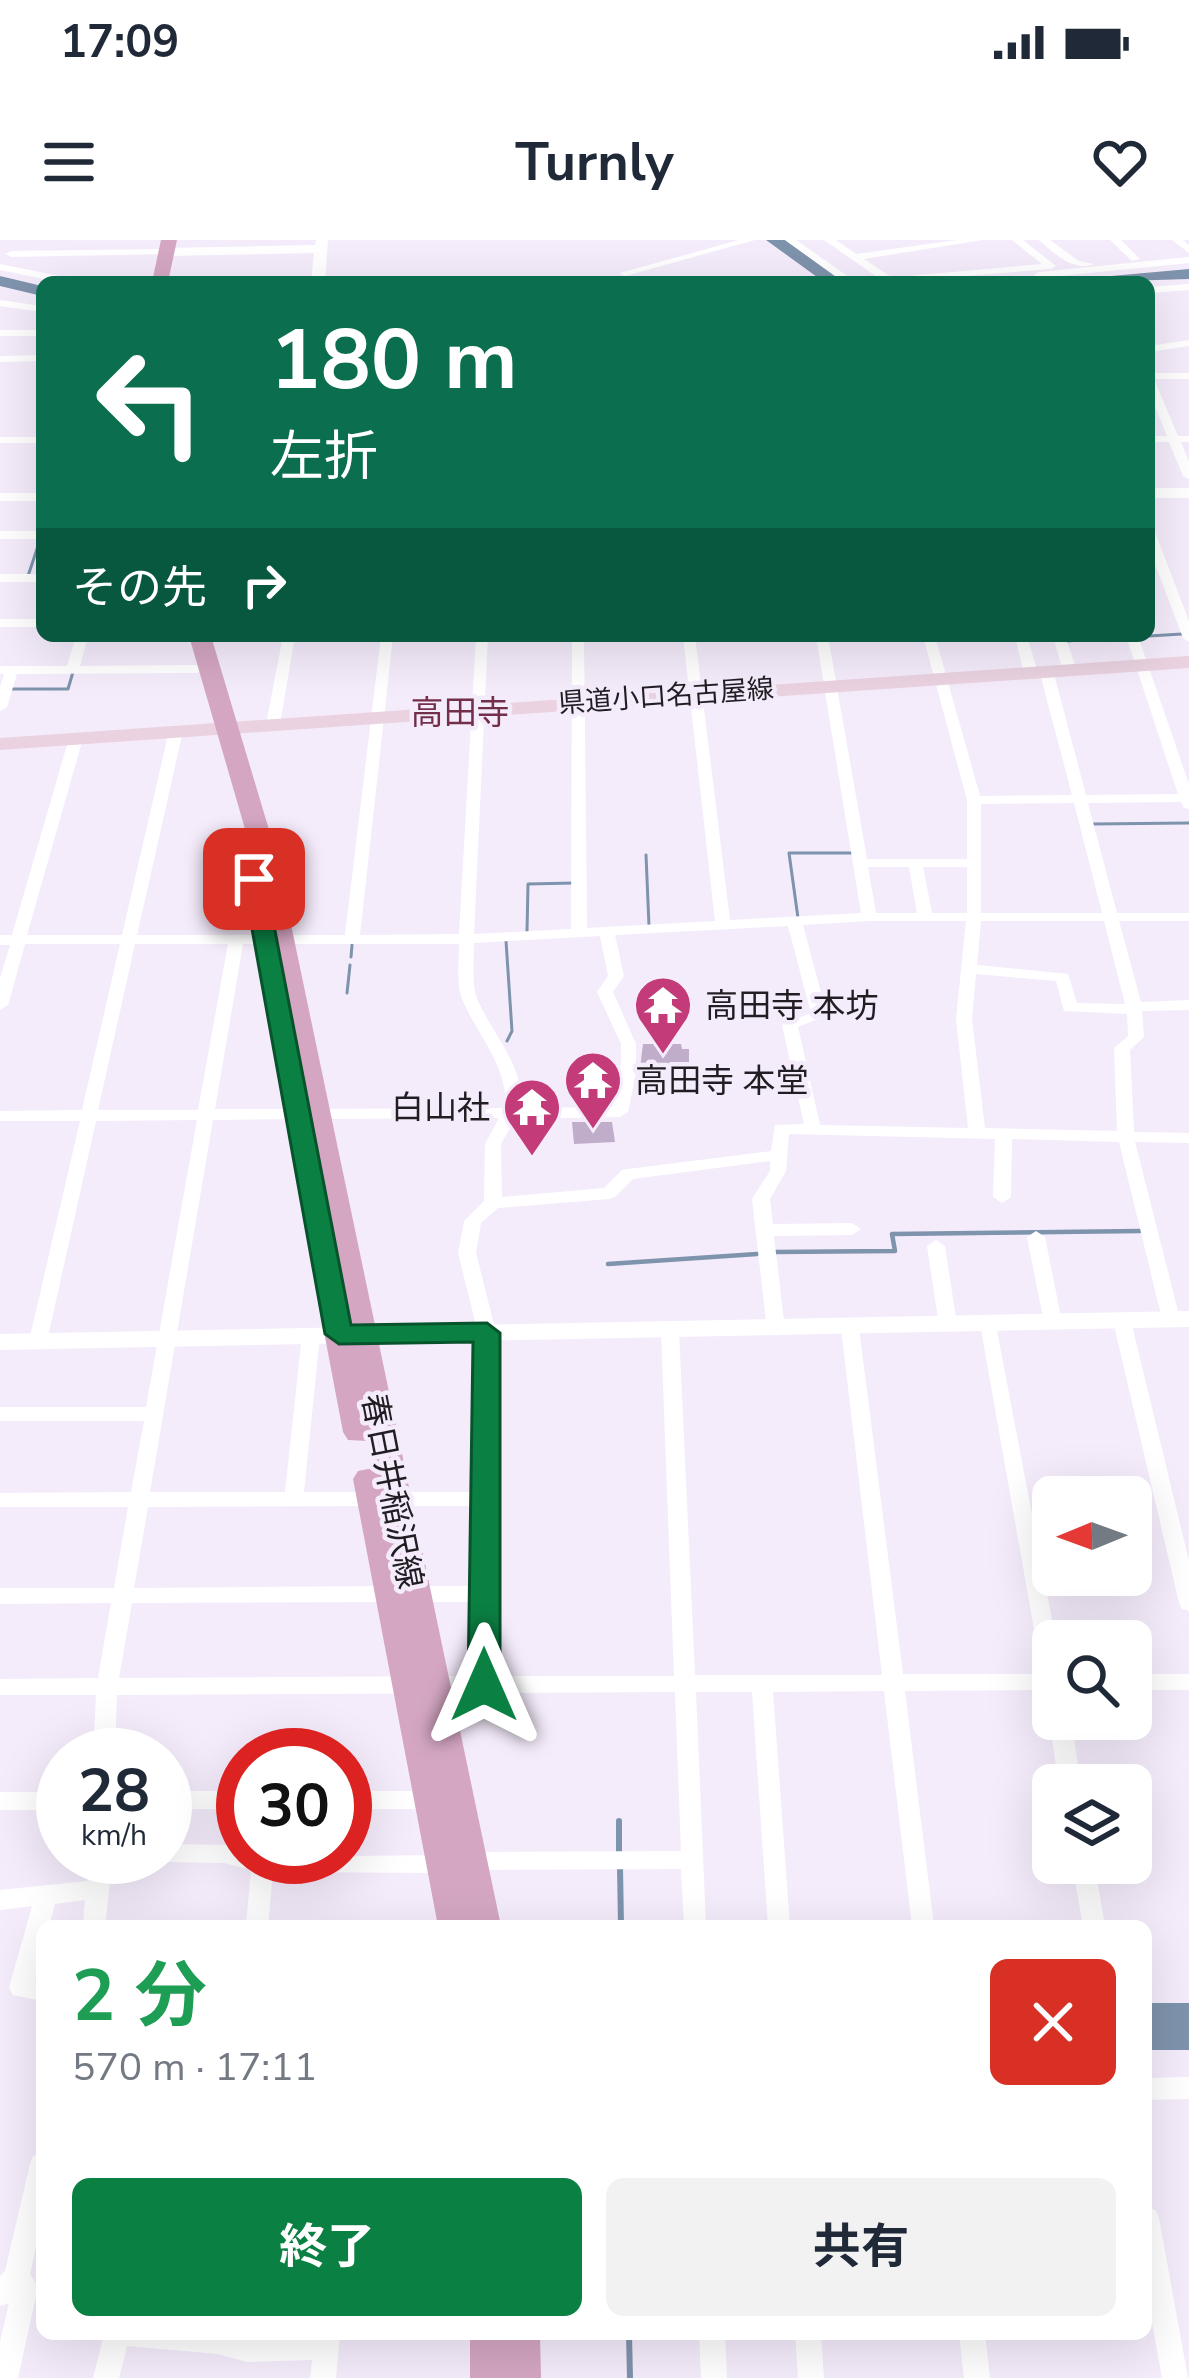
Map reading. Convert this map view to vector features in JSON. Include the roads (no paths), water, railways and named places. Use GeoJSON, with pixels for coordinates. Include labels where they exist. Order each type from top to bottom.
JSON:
{"type":"FeatureCollection","features":[{"type":"Feature","properties":{"kind":"main road"},"geometry":{"type":"LineString","coordinates":[[162,276],[174,246]]}},
{"type":"Feature","properties":{"kind":"main road"},"geometry":{"type":"LineString","coordinates":[[174,246],[175,276]]}},
{"type":"Feature","properties":{"kind":"main road","name":"春日井稲沢線"},"geometry":{"type":"LineString","coordinates":[[189,642],[264,853],[261,939],[309,1114],[337,1334],[384,1499],[458,1863],[457,1920]]}},
{"type":"Feature","properties":{"kind":"main road","name":"春日井稲沢線"},"geometry":{"type":"LineString","coordinates":[[201,642],[222,728]]}},
{"type":"Feature","properties":{"kind":"main road","name":"県道小口名古屋線"},"geometry":{"type":"LineString","coordinates":[[0,744],[1189,662]]}},
{"type":"Feature","properties":{"kind":"main road","name":"春日井稲沢線"},"geometry":{"type":"LineString","coordinates":[[420,1684],[433,1800],[480,1920]]}},
{"type":"Feature","properties":{"kind":"main road"},"geometry":{"type":"LineString","coordinates":[[492,2340],[493,2378]]}},
{"type":"Feature","properties":{"kind":"main road"},"geometry":{"type":"LineString","coordinates":[[518,2340],[519,2378]]}},
{"type":"Feature","properties":{"kind":"street"},"geometry":{"type":"LineString","coordinates":[[17,240],[3,268],[44,276]]}},
{"type":"Feature","properties":{"kind":"street"},"geometry":{"type":"LineString","coordinates":[[614,276],[750,240]]}},
{"type":"Feature","properties":{"kind":"street"},"geometry":{"type":"LineString","coordinates":[[790,240],[841,276]]}},
{"type":"Feature","properties":{"kind":"street"},"geometry":{"type":"LineString","coordinates":[[830,240],[889,276]]}},
{"type":"Feature","properties":{"kind":"street"},"geometry":{"type":"LineString","coordinates":[[855,257],[978,240]]}},
{"type":"Feature","properties":{"kind":"street"},"geometry":{"type":"LineString","coordinates":[[938,276],[1052,265],[1016,240]]}},
{"type":"Feature","properties":{"kind":"street"},"geometry":{"type":"LineString","coordinates":[[1044,240],[1077,264],[1189,255]]}},
{"type":"Feature","properties":{"kind":"street"},"geometry":{"type":"LineString","coordinates":[[1115,240],[1136,259]]}},
{"type":"Feature","properties":{"kind":"street"},"geometry":{"type":"LineString","coordinates":[[1177,240],[1189,255]]}},
{"type":"Feature","properties":{"kind":"street"},"geometry":{"type":"LineString","coordinates":[[11,254],[321,245],[318,276]]}},
{"type":"Feature","properties":{"kind":"street"},"geometry":{"type":"LineString","coordinates":[[1022,276],[1189,255]]}},
{"type":"Feature","properties":{"kind":"street"},"geometry":{"type":"LineString","coordinates":[[1155,290],[1189,287]]}},
{"type":"Feature","properties":{"kind":"street"},"geometry":{"type":"LineString","coordinates":[[0,304],[36,308]]}},
{"type":"Feature","properties":{"kind":"street"},"geometry":{"type":"LineString","coordinates":[[0,333],[36,333]]}},
{"type":"Feature","properties":{"kind":"street"},"geometry":{"type":"LineString","coordinates":[[1155,348],[1189,343]]}},
{"type":"Feature","properties":{"kind":"street"},"geometry":{"type":"LineString","coordinates":[[0,359],[36,358]]}},
{"type":"Feature","properties":{"kind":"street"},"geometry":{"type":"LineString","coordinates":[[1155,377],[1189,376]]}},
{"type":"Feature","properties":{"kind":"street"},"geometry":{"type":"LineString","coordinates":[[1155,392],[1189,476]]}},
{"type":"Feature","properties":{"kind":"street"},"geometry":{"type":"LineString","coordinates":[[1155,439],[1189,439]]}},
{"type":"Feature","properties":{"kind":"street"},"geometry":{"type":"LineString","coordinates":[[0,440],[36,440]]}},
{"type":"Feature","properties":{"kind":"street"},"geometry":{"type":"LineString","coordinates":[[1155,494],[1189,493]]}},
{"type":"Feature","properties":{"kind":"street"},"geometry":{"type":"LineString","coordinates":[[0,497],[36,497]]}},
{"type":"Feature","properties":{"kind":"street"},"geometry":{"type":"LineString","coordinates":[[0,535],[36,535]]}},
{"type":"Feature","properties":{"kind":"street"},"geometry":{"type":"LineString","coordinates":[[1155,548],[1189,638]]}},
{"type":"Feature","properties":{"kind":"street"},"geometry":{"type":"LineString","coordinates":[[0,579],[36,578]]}},
{"type":"Feature","properties":{"kind":"street"},"geometry":{"type":"LineString","coordinates":[[0,623],[36,623]]}},
{"type":"Feature","properties":{"kind":"street"},"geometry":{"type":"LineString","coordinates":[[72,670],[80,642]]}},
{"type":"Feature","properties":{"kind":"street"},"geometry":{"type":"LineString","coordinates":[[274,724],[289,642]]}},
{"type":"Feature","properties":{"kind":"street"},"geometry":{"type":"LineString","coordinates":[[352,939],[386,642]]}},
{"type":"Feature","properties":{"kind":"street"},"geometry":{"type":"LineString","coordinates":[[482,642],[466,939],[468,997],[497,1044],[514,1086],[512,1114],[493,1144],[493,1203]]}},
{"type":"Feature","properties":{"kind":"street"},"geometry":{"type":"LineString","coordinates":[[578,642],[578,933]]}},
{"type":"Feature","properties":{"kind":"street"},"geometry":{"type":"LineString","coordinates":[[689,642],[723,927]]}},
{"type":"Feature","properties":{"kind":"street"},"geometry":{"type":"LineString","coordinates":[[823,642],[869,917]]}},
{"type":"Feature","properties":{"kind":"street"},"geometry":{"type":"LineString","coordinates":[[931,642],[974,800],[974,917],[965,1059],[977,1132]]}},
{"type":"Feature","properties":{"kind":"street"},"geometry":{"type":"LineString","coordinates":[[0,1342],[1180,1319],[1126,1138],[1121,1048],[1136,1037],[1114,918],[1081,799],[1038,670],[1024,642]]}},
{"type":"Feature","properties":{"kind":"street"},"geometry":{"type":"LineString","coordinates":[[1062,642],[1069,668]]}},
{"type":"Feature","properties":{"kind":"street"},"geometry":{"type":"LineString","coordinates":[[974,800],[1188,800],[1134,642]]}},
{"type":"Feature","properties":{"kind":"street"},"geometry":{"type":"LineString","coordinates":[[0,706],[6,670],[197,669]]}},
{"type":"Feature","properties":{"kind":"street"},"geometry":{"type":"LineString","coordinates":[[38,1341],[176,731]]}},
{"type":"Feature","properties":{"kind":"street"},"geometry":{"type":"LineString","coordinates":[[0,1006],[76,738]]}},
{"type":"Feature","properties":{"kind":"street"},"geometry":{"type":"LineString","coordinates":[[860,863],[974,862]]}},
{"type":"Feature","properties":{"kind":"street"},"geometry":{"type":"LineString","coordinates":[[915,863],[926,917]]}},
{"type":"Feature","properties":{"kind":"street"},"geometry":{"type":"LineString","coordinates":[[0,940],[466,939],[869,917],[1189,917]]}},
{"type":"Feature","properties":{"kind":"street"},"geometry":{"type":"LineString","coordinates":[[795,922],[819,1015],[790,1025],[813,1130]]}},
{"type":"Feature","properties":{"kind":"street"},"geometry":{"type":"LineString","coordinates":[[0,1116],[620,1112],[626,1035],[611,1016],[605,992],[616,976],[607,932]]}},
{"type":"Feature","properties":{"kind":"street"},"geometry":{"type":"LineString","coordinates":[[105,1728],[107,1687],[206,1114],[261,939]]}},
{"type":"Feature","properties":{"kind":"street"},"geometry":{"type":"LineString","coordinates":[[969,969],[1063,977],[1070,1008],[1189,1006]]}},
{"type":"Feature","properties":{"kind":"street"},"geometry":{"type":"LineString","coordinates":[[776,1330],[761,1199],[778,1171],[781,1129],[1189,1138]]}},
{"type":"Feature","properties":{"kind":"street"},"geometry":{"type":"LineString","coordinates":[[1002,1197],[1004,1133]]}},
{"type":"Feature","properties":{"kind":"street"},"geometry":{"type":"LineString","coordinates":[[484,1685],[487,1333],[478,1282],[467,1253],[473,1221],[493,1203],[609,1193],[628,1174],[779,1155]]}},
{"type":"Feature","properties":{"kind":"street"},"geometry":{"type":"LineString","coordinates":[[764,1230],[852,1228]]}},
{"type":"Feature","properties":{"kind":"street"},"geometry":{"type":"LineString","coordinates":[[1036,1237],[1053,1322]]}},
{"type":"Feature","properties":{"kind":"street"},"geometry":{"type":"LineString","coordinates":[[936,1246],[948,1325]]}},
{"type":"Feature","properties":{"kind":"street"},"geometry":{"type":"LineString","coordinates":[[1122,1321],[1189,1603]]}},
{"type":"Feature","properties":{"kind":"street"},"geometry":{"type":"LineString","coordinates":[[989,1324],[1042,1620]]}},
{"type":"Feature","properties":{"kind":"street"},"geometry":{"type":"LineString","coordinates":[[850,1328],[922,1920]]}},
{"type":"Feature","properties":{"kind":"street"},"geometry":{"type":"LineString","coordinates":[[670,1331],[695,1920]]}},
{"type":"Feature","properties":{"kind":"street"},"geometry":{"type":"LineString","coordinates":[[294,1499],[337,1334]]}},
{"type":"Feature","properties":{"kind":"street"},"geometry":{"type":"LineString","coordinates":[[0,1414],[154,1414]]}},
{"type":"Feature","properties":{"kind":"street"},"geometry":{"type":"LineString","coordinates":[[0,1500],[485,1499]]}},
{"type":"Feature","properties":{"kind":"street"},"geometry":{"type":"LineString","coordinates":[[0,1596],[484,1594]]}},
{"type":"Feature","properties":{"kind":"street"},"geometry":{"type":"LineString","coordinates":[[0,1687],[1032,1680]]}},
{"type":"Feature","properties":{"kind":"street"},"geometry":{"type":"LineString","coordinates":[[1152,1682],[1189,1682]]}},
{"type":"Feature","properties":{"kind":"street"},"geometry":{"type":"LineString","coordinates":[[762,1684],[779,1920]]}},
{"type":"Feature","properties":{"kind":"street"},"geometry":{"type":"LineString","coordinates":[[372,1800],[433,1800]]}},
{"type":"Feature","properties":{"kind":"street"},"geometry":{"type":"LineString","coordinates":[[0,1801],[36,1801]]}},
{"type":"Feature","properties":{"kind":"street"},"geometry":{"type":"LineString","coordinates":[[372,1863],[692,1861]]}},
{"type":"Feature","properties":{"kind":"street"},"geometry":{"type":"LineString","coordinates":[[0,1900],[46,1895],[74,1884]]}},
{"type":"Feature","properties":{"kind":"street"},"geometry":{"type":"LineString","coordinates":[[95,1920],[99,1884]]}},
{"type":"Feature","properties":{"kind":"street"},"geometry":{"type":"LineString","coordinates":[[258,1920],[261,1884]]}},
{"type":"Feature","properties":{"kind":"street"},"geometry":{"type":"LineString","coordinates":[[1087,1884],[1093,1920]]}},
{"type":"Feature","properties":{"kind":"street"},"geometry":{"type":"LineString","coordinates":[[39,1920],[46,1895]]}},
{"type":"Feature","properties":{"kind":"street"},"geometry":{"type":"LineString","coordinates":[[36,1932],[21,1988],[36,1990]]}},
{"type":"Feature","properties":{"kind":"street"},"geometry":{"type":"LineString","coordinates":[[1152,2089],[1189,2088]]}},
{"type":"Feature","properties":{"kind":"street"},"geometry":{"type":"LineString","coordinates":[[5,2378],[25,2287],[8,2286],[36,2186]]}},
{"type":"Feature","properties":{"kind":"street"},"geometry":{"type":"LineString","coordinates":[[1152,2252],[1174,2378]]}},
{"type":"Feature","properties":{"kind":"street"},"geometry":{"type":"LineString","coordinates":[[106,2378],[116,2340]]}},
{"type":"Feature","properties":{"kind":"street"},"geometry":{"type":"LineString","coordinates":[[205,2340],[248,2349],[327,2341],[322,2378]]}},
{"type":"Feature","properties":{"kind":"street"},"geometry":{"type":"LineString","coordinates":[[712,2340],[714,2378]]}},
{"type":"Feature","properties":{"kind":"street"},"geometry":{"type":"LineString","coordinates":[[808,2340],[811,2378]]}},
{"type":"Feature","properties":{"kind":"street"},"geometry":{"type":"LineString","coordinates":[[973,2340],[977,2378]]}},
{"type":"Feature","properties":{"kind":"water"},"geometry":{"type":"Polygon","coordinates":[[[1152,2003],[1189,2003],[1189,2050],[1152,2050],[1152,2003]]]}},
{"type":"Feature","properties":{"kind":"waterway"},"geometry":{"type":"LineString","coordinates":[[774,240],[826,276]]}},
{"type":"Feature","properties":{"kind":"waterway"},"geometry":{"type":"LineString","coordinates":[[1155,277],[1189,274]]}},
{"type":"Feature","properties":{"kind":"waterway"},"geometry":{"type":"LineString","coordinates":[[0,281],[36,290]]}},
{"type":"Feature","properties":{"kind":"waterway"},"geometry":{"type":"LineString","coordinates":[[28,576],[36,552]]}},
{"type":"Feature","properties":{"kind":"waterway"},"geometry":{"type":"LineString","coordinates":[[1155,636],[1182,634]]}},
{"type":"Feature","properties":{"kind":"waterway"},"geometry":{"type":"LineString","coordinates":[[11,689],[68,689],[73,672]]}},
{"type":"Feature","properties":{"kind":"waterway"},"geometry":{"type":"LineString","coordinates":[[1092,824],[1189,823]]}},
{"type":"Feature","properties":{"kind":"waterway"},"geometry":{"type":"LineString","coordinates":[[798,918],[789,853],[851,853]]}},
{"type":"Feature","properties":{"kind":"waterway"},"geometry":{"type":"LineString","coordinates":[[646,855],[649,926]]}},
{"type":"Feature","properties":{"kind":"waterway"},"geometry":{"type":"LineString","coordinates":[[527,931],[528,884],[574,883]]}},
{"type":"Feature","properties":{"kind":"waterway"},"geometry":{"type":"LineString","coordinates":[[506,941],[512,1031],[507,1041]]}},
{"type":"Feature","properties":{"kind":"waterway"},"geometry":{"type":"LineString","coordinates":[[351,957],[352,945]]}},
{"type":"Feature","properties":{"kind":"waterway"},"geometry":{"type":"LineString","coordinates":[[347,993],[350,965]]}},
{"type":"Feature","properties":{"kind":"waterway"},"geometry":{"type":"LineString","coordinates":[[774,1252],[895,1251],[892,1234],[1140,1231]]}},
{"type":"Feature","properties":{"kind":"waterway"},"geometry":{"type":"LineString","coordinates":[[608,1264],[757,1254]]}},
{"type":"Feature","properties":{"kind":"waterway"},"geometry":{"type":"LineString","coordinates":[[476,1491],[477,1449]]}},
{"type":"Feature","properties":{"kind":"waterway"},"geometry":{"type":"LineString","coordinates":[[474,1546],[475,1509]]}},
{"type":"Feature","properties":{"kind":"waterway"},"geometry":{"type":"LineString","coordinates":[[471,1679],[472,1658]]}},
{"type":"Feature","properties":{"kind":"waterway"},"geometry":{"type":"LineString","coordinates":[[619,1821],[619,1854]]}},
{"type":"Feature","properties":{"kind":"waterway"},"geometry":{"type":"LineString","coordinates":[[620,1867],[621,1920]]}},
{"type":"Feature","properties":{"kind":"waterway"},"geometry":{"type":"LineString","coordinates":[[629,2340],[630,2378]]}},
{"type":"Feature","properties":{"kind":"place","name":"高田寺 本坊"},"geometry":{"type":"Point","coordinates":[663,1056]}},
{"type":"Feature","properties":{"kind":"place","name":"高田寺 本堂"},"geometry":{"type":"Point","coordinates":[593,1131]}},
{"type":"Feature","properties":{"kind":"place","name":"白山社"},"geometry":{"type":"Point","coordinates":[532,1158]}},
{"type":"Feature","properties":{"kind":"district","name":"高田寺"},"geometry":{"type":"Point","coordinates":[460,712]}}]}
